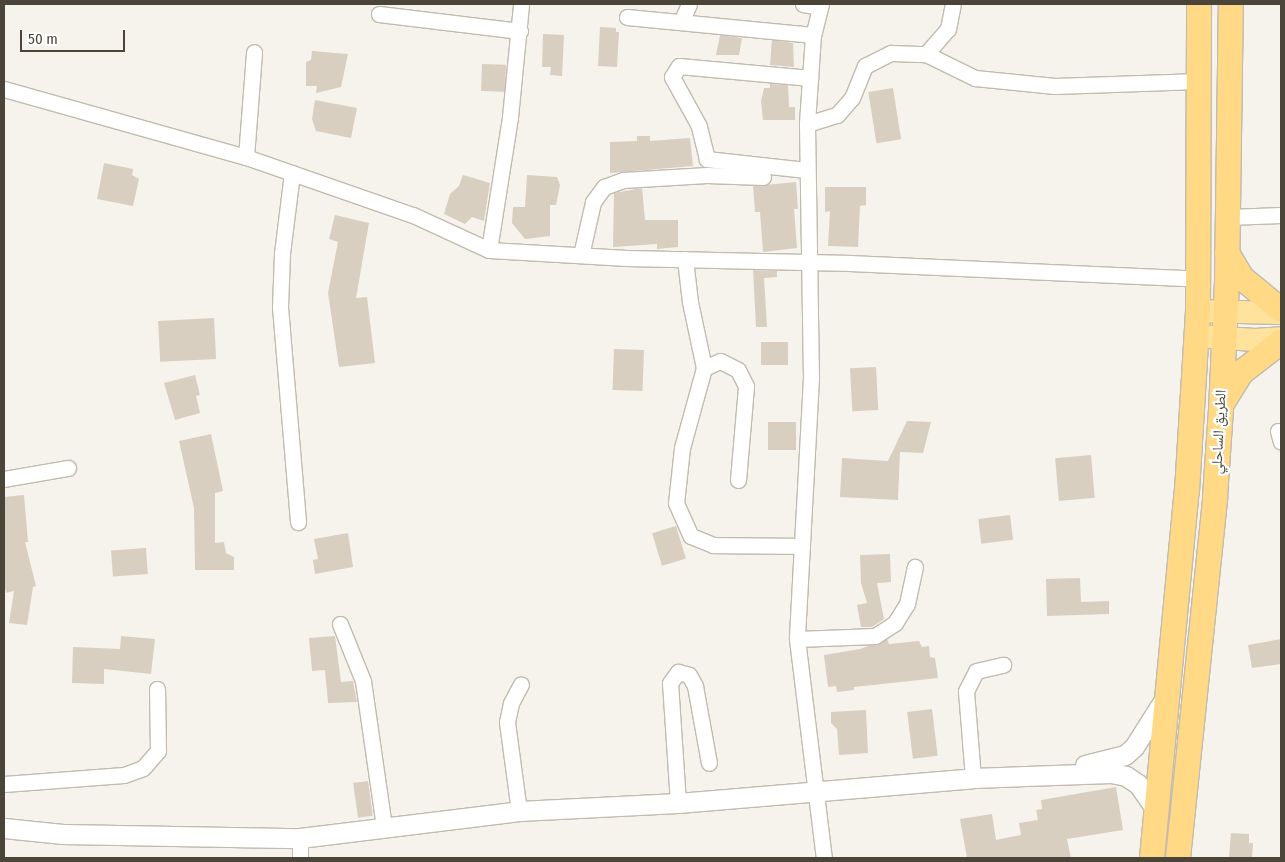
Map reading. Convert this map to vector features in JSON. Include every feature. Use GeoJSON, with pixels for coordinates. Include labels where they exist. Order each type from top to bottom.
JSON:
{"type":"FeatureCollection","features":[{"type":"Feature","properties":{"kind":"highway","name":"الطريق الساحلي"},"geometry":{"type":"LineString","coordinates":[[1152,858],[1187,491],[1198,311],[1199,4]]}},
{"type":"Feature","properties":{"kind":"highway","name":"الطريق الساحلي"},"geometry":{"type":"LineString","coordinates":[[1178,858],[1216,497],[1226,312],[1230,4]]}},
{"type":"Feature","properties":{"kind":"highway"},"geometry":{"type":"LineString","coordinates":[[1227,253],[1232,266],[1247,283],[1281,311]]}},
{"type":"Feature","properties":{"kind":"highway"},"geometry":{"type":"LineString","coordinates":[[1221,408],[1224,397],[1242,372],[1281,340]]}},
{"type":"Feature","properties":{"kind":"main road"},"geometry":{"type":"LineString","coordinates":[[1198,311],[1281,311]]}},
{"type":"Feature","properties":{"kind":"main road"},"geometry":{"type":"LineString","coordinates":[[1281,318],[1281,332]]}},
{"type":"Feature","properties":{"kind":"main road"},"geometry":{"type":"LineString","coordinates":[[1196,336],[1281,340]]}},
{"type":"Feature","properties":{"kind":"street"},"geometry":{"type":"LineString","coordinates":[[489,250],[520,31],[521,4]]}},
{"type":"Feature","properties":{"kind":"street"},"geometry":{"type":"LineString","coordinates":[[681,22],[690,4]]}},
{"type":"Feature","properties":{"kind":"street"},"geometry":{"type":"LineString","coordinates":[[802,4],[820,5],[813,34],[807,124],[806,170],[812,263],[812,378],[797,639],[818,793],[824,858]]}},
{"type":"Feature","properties":{"kind":"street"},"geometry":{"type":"LineString","coordinates":[[926,54],[948,29],[953,4]]}},
{"type":"Feature","properties":{"kind":"street"},"geometry":{"type":"LineString","coordinates":[[379,14],[520,31]]}},
{"type":"Feature","properties":{"kind":"street"},"geometry":{"type":"LineString","coordinates":[[627,17],[813,34]]}},
{"type":"Feature","properties":{"kind":"street"},"geometry":{"type":"LineString","coordinates":[[246,157],[254,52]]}},
{"type":"Feature","properties":{"kind":"street"},"geometry":{"type":"LineString","coordinates":[[807,124],[837,115],[852,98],[866,66],[891,53],[926,54],[975,78],[1054,86],[1198,81]]}},
{"type":"Feature","properties":{"kind":"street"},"geometry":{"type":"LineString","coordinates":[[806,170],[707,159],[699,126],[672,77],[679,66],[810,78]]}},
{"type":"Feature","properties":{"kind":"street"},"geometry":{"type":"LineString","coordinates":[[4,89],[246,157],[413,216],[489,250],[1198,279]]}},
{"type":"Feature","properties":{"kind":"street"},"geometry":{"type":"LineString","coordinates":[[292,173],[282,253],[280,307],[298,522]]}},
{"type":"Feature","properties":{"kind":"street"},"geometry":{"type":"LineString","coordinates":[[581,255],[593,202],[604,187],[623,180],[707,175],[763,177]]}},
{"type":"Feature","properties":{"kind":"street"},"geometry":{"type":"LineString","coordinates":[[1228,217],[1281,215]]}},
{"type":"Feature","properties":{"kind":"street"},"geometry":{"type":"LineString","coordinates":[[686,258],[692,315],[704,368],[682,448],[676,503],[691,536],[713,545],[802,546]]}},
{"type":"Feature","properties":{"kind":"street"},"geometry":{"type":"LineString","coordinates":[[704,368],[720,361],[738,370],[746,386],[738,480]]}},
{"type":"Feature","properties":{"kind":"street"},"geometry":{"type":"LineString","coordinates":[[4,479],[68,468]]}},
{"type":"Feature","properties":{"kind":"street"},"geometry":{"type":"LineString","coordinates":[[797,639],[875,636],[895,623],[906,604],[915,567]]}},
{"type":"Feature","properties":{"kind":"street"},"geometry":{"type":"LineString","coordinates":[[340,624],[363,681],[384,827]]}},
{"type":"Feature","properties":{"kind":"street"},"geometry":{"type":"LineString","coordinates":[[973,778],[966,691],[976,671],[1003,665]]}},
{"type":"Feature","properties":{"kind":"street"},"geometry":{"type":"LineString","coordinates":[[678,803],[670,684],[678,672],[689,674],[695,686],[709,763]]}},
{"type":"Feature","properties":{"kind":"street"},"geometry":{"type":"LineString","coordinates":[[519,811],[507,722],[511,703],[521,684]]}},
{"type":"Feature","properties":{"kind":"street"},"geometry":{"type":"LineString","coordinates":[[4,784],[124,775],[143,768],[158,751],[157,689]]}},
{"type":"Feature","properties":{"kind":"street"},"geometry":{"type":"LineString","coordinates":[[1019,776],[1091,764],[1125,754],[1134,747],[1167,694]]}},
{"type":"Feature","properties":{"kind":"street"},"geometry":{"type":"LineString","coordinates":[[4,828],[63,834],[300,838],[519,811],[678,803],[818,793],[973,778],[1111,774],[1126,776],[1138,784],[1157,811]]}},
{"type":"Feature","properties":{"kind":"street"},"geometry":{"type":"LineString","coordinates":[[300,838],[300,858]]}},
{"type":"Feature","properties":{"kind":"building"},"geometry":{"type":"Polygon","coordinates":[[[600,27],[616,28],[616,32],[619,32],[617,67],[598,66],[600,27]]]}},
{"type":"Feature","properties":{"kind":"building"},"geometry":{"type":"Polygon","coordinates":[[[543,34],[564,35],[562,76],[550,75],[551,67],[542,67],[543,34]]]}},
{"type":"Feature","properties":{"kind":"building"},"geometry":{"type":"Polygon","coordinates":[[[720,35],[742,38],[739,55],[716,55],[720,35]]]}},
{"type":"Feature","properties":{"kind":"building"},"geometry":{"type":"Polygon","coordinates":[[[772,40],[793,43],[794,67],[770,65],[772,40]]]}},
{"type":"Feature","properties":{"kind":"building"},"geometry":{"type":"Polygon","coordinates":[[[312,51],[348,54],[341,87],[316,93],[317,86],[306,86],[306,62],[311,60],[312,51]]]}},
{"type":"Feature","properties":{"kind":"building"},"geometry":{"type":"Polygon","coordinates":[[[482,64],[506,65],[505,92],[481,91],[482,64]]]}},
{"type":"Feature","properties":{"kind":"building"},"geometry":{"type":"Polygon","coordinates":[[[770,84],[788,85],[789,107],[795,107],[795,120],[763,120],[761,101],[764,88],[770,88],[770,84]]]}},
{"type":"Feature","properties":{"kind":"building"},"geometry":{"type":"Polygon","coordinates":[[[893,88],[901,139],[876,143],[868,92],[893,88]]]}},
{"type":"Feature","properties":{"kind":"building"},"geometry":{"type":"Polygon","coordinates":[[[315,100],[357,108],[351,138],[316,131],[312,119],[315,100]]]}},
{"type":"Feature","properties":{"kind":"building"},"geometry":{"type":"Polygon","coordinates":[[[637,136],[650,136],[650,141],[690,138],[693,166],[610,173],[610,142],[637,141],[637,136]]]}},
{"type":"Feature","properties":{"kind":"building"},"geometry":{"type":"Polygon","coordinates":[[[104,163],[133,169],[132,175],[139,179],[133,206],[97,199],[104,163]]]}},
{"type":"Feature","properties":{"kind":"building"},"geometry":{"type":"Polygon","coordinates":[[[463,175],[490,183],[484,221],[472,217],[465,224],[444,214],[450,194],[459,186],[463,175]]]}},
{"type":"Feature","properties":{"kind":"building"},"geometry":{"type":"Polygon","coordinates":[[[527,175],[557,177],[560,185],[556,205],[550,205],[550,236],[525,239],[512,223],[513,207],[525,207],[527,175]]]}},
{"type":"Feature","properties":{"kind":"building"},"geometry":{"type":"Polygon","coordinates":[[[796,182],[798,209],[794,209],[797,248],[763,252],[760,212],[755,212],[753,186],[796,182]]]}},
{"type":"Feature","properties":{"kind":"building"},"geometry":{"type":"Polygon","coordinates":[[[825,187],[866,187],[866,205],[860,206],[858,247],[828,246],[830,211],[825,212],[825,187]]]}},
{"type":"Feature","properties":{"kind":"building"},"geometry":{"type":"Polygon","coordinates":[[[642,188],[645,220],[678,220],[678,247],[657,249],[657,244],[613,247],[614,193],[642,188]]]}},
{"type":"Feature","properties":{"kind":"building"},"geometry":{"type":"Polygon","coordinates":[[[335,215],[369,223],[356,298],[367,297],[375,363],[339,367],[328,293],[338,242],[329,239],[335,215]]]}},
{"type":"Feature","properties":{"kind":"building"},"geometry":{"type":"Polygon","coordinates":[[[753,270],[777,271],[777,277],[764,278],[767,327],[756,327],[753,270]]]}},
{"type":"Feature","properties":{"kind":"building"},"geometry":{"type":"Polygon","coordinates":[[[214,318],[216,359],[160,362],[158,321],[214,318]]]}},
{"type":"Feature","properties":{"kind":"building"},"geometry":{"type":"Polygon","coordinates":[[[761,342],[788,342],[788,365],[761,365],[761,342]]]}},
{"type":"Feature","properties":{"kind":"building"},"geometry":{"type":"Polygon","coordinates":[[[614,349],[644,350],[643,391],[613,390],[614,349]]]}},
{"type":"Feature","properties":{"kind":"building"},"geometry":{"type":"Polygon","coordinates":[[[876,367],[878,410],[852,411],[850,368],[876,367]]]}},
{"type":"Feature","properties":{"kind":"building"},"geometry":{"type":"Polygon","coordinates":[[[195,375],[200,395],[196,396],[200,413],[175,420],[164,383],[195,375]]]}},
{"type":"Feature","properties":{"kind":"building"},"geometry":{"type":"Polygon","coordinates":[[[907,421],[931,422],[923,453],[900,452],[898,500],[840,497],[842,458],[888,461],[907,421]]]}},
{"type":"Feature","properties":{"kind":"building"},"geometry":{"type":"Polygon","coordinates":[[[768,422],[796,422],[796,450],[768,450],[768,422]]]}},
{"type":"Feature","properties":{"kind":"building"},"geometry":{"type":"Polygon","coordinates":[[[211,434],[223,491],[215,493],[215,543],[224,542],[226,553],[234,557],[234,570],[195,570],[194,508],[179,441],[211,434]]]}},
{"type":"Feature","properties":{"kind":"building"},"geometry":{"type":"Polygon","coordinates":[[[1091,455],[1095,498],[1059,501],[1055,458],[1091,455]]]}},
{"type":"Feature","properties":{"kind":"building"},"geometry":{"type":"Polygon","coordinates":[[[24,495],[28,542],[25,542],[36,586],[33,587],[27,625],[9,623],[14,591],[6,593],[4,582],[4,497],[24,495]]]}},
{"type":"Feature","properties":{"kind":"building"},"geometry":{"type":"Polygon","coordinates":[[[1010,515],[1013,540],[981,544],[978,519],[1010,515]]]}},
{"type":"Feature","properties":{"kind":"building"},"geometry":{"type":"Polygon","coordinates":[[[676,526],[686,559],[662,566],[652,533],[676,526]]]}},
{"type":"Feature","properties":{"kind":"building"},"geometry":{"type":"Polygon","coordinates":[[[348,533],[353,567],[315,574],[313,560],[318,559],[314,539],[348,533]]]}},
{"type":"Feature","properties":{"kind":"building"},"geometry":{"type":"Polygon","coordinates":[[[146,548],[148,574],[113,576],[111,550],[146,548]]]}},
{"type":"Feature","properties":{"kind":"building"},"geometry":{"type":"Polygon","coordinates":[[[890,554],[891,582],[877,583],[884,619],[872,627],[861,627],[857,605],[867,603],[861,583],[860,555],[890,554]]]}},
{"type":"Feature","properties":{"kind":"building"},"geometry":{"type":"Polygon","coordinates":[[[1080,578],[1081,602],[1109,601],[1109,614],[1047,616],[1046,579],[1080,578]]]}},
{"type":"Feature","properties":{"kind":"building"},"geometry":{"type":"Polygon","coordinates":[[[121,636],[155,639],[151,674],[104,669],[104,684],[72,683],[73,647],[120,649],[121,636]]]}},
{"type":"Feature","properties":{"kind":"building"},"geometry":{"type":"Polygon","coordinates":[[[335,636],[341,682],[353,681],[357,702],[328,703],[325,670],[312,671],[309,638],[335,636]]]}},
{"type":"Feature","properties":{"kind":"building"},"geometry":{"type":"Polygon","coordinates":[[[887,639],[889,644],[919,641],[922,647],[929,646],[930,657],[935,658],[938,678],[854,687],[854,690],[837,692],[836,686],[828,687],[824,655],[860,649],[887,639]]]}},
{"type":"Feature","properties":{"kind":"building"},"geometry":{"type":"Polygon","coordinates":[[[1281,639],[1281,664],[1252,668],[1248,645],[1281,639]]]}},
{"type":"Feature","properties":{"kind":"building"},"geometry":{"type":"Polygon","coordinates":[[[932,709],[938,756],[913,759],[907,712],[932,709]]]}},
{"type":"Feature","properties":{"kind":"building"},"geometry":{"type":"Polygon","coordinates":[[[866,710],[868,753],[839,755],[837,729],[831,723],[831,712],[866,710]]]}},
{"type":"Feature","properties":{"kind":"building"},"geometry":{"type":"Polygon","coordinates":[[[368,781],[373,816],[358,818],[353,783],[368,781]]]}},
{"type":"Feature","properties":{"kind":"building"},"geometry":{"type":"Polygon","coordinates":[[[1116,787],[1123,830],[1067,839],[1071,858],[967,858],[960,819],[992,814],[996,840],[1021,835],[1019,823],[1038,820],[1036,810],[1042,809],[1041,800],[1116,787]]]}},
{"type":"Feature","properties":{"kind":"building"},"geometry":{"type":"Polygon","coordinates":[[[1231,833],[1249,834],[1249,843],[1253,843],[1252,858],[1229,858],[1231,833]]]}}]}
